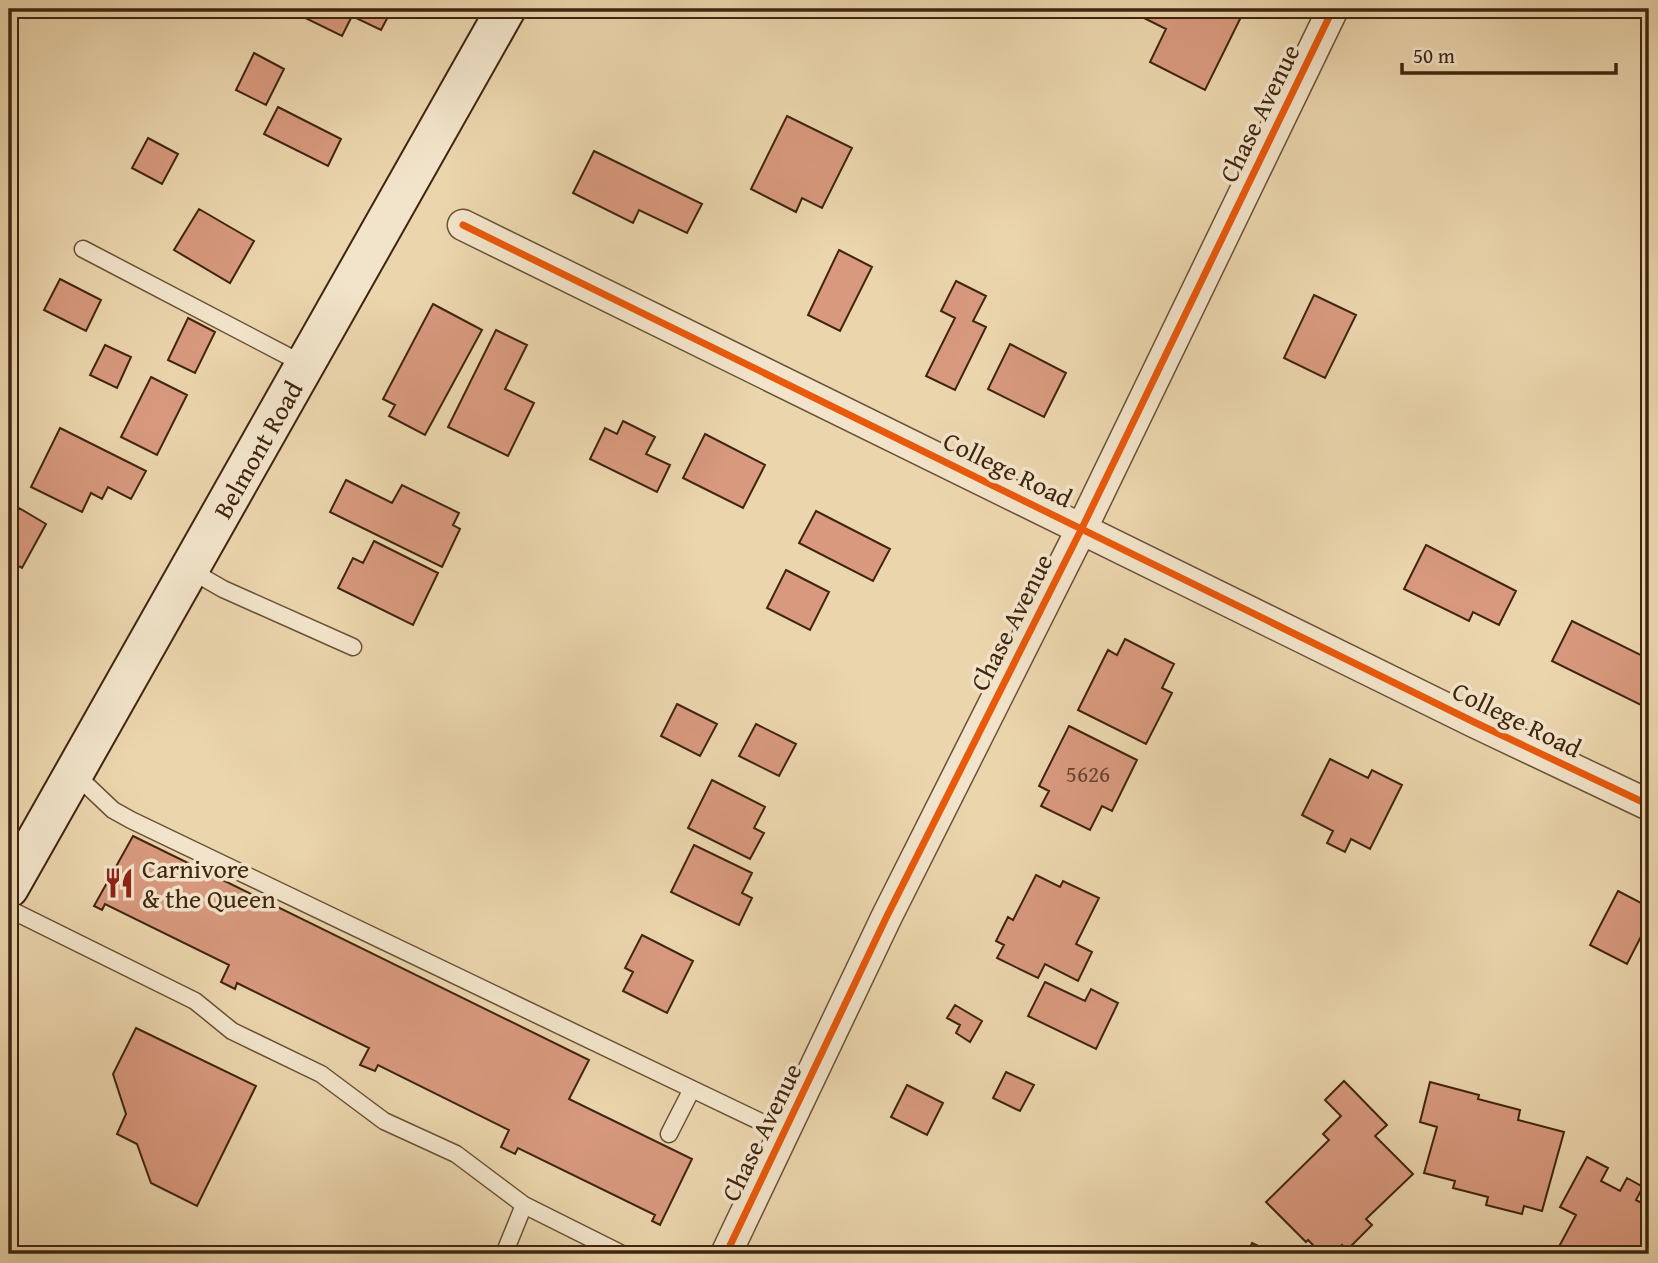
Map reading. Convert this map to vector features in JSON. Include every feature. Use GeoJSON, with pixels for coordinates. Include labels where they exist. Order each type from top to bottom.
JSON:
{"type":"FeatureCollection","features":[{"type":"Feature","properties":{"kind":"main road","name":"Belmont Road"},"geometry":{"type":"LineString","coordinates":[[9,888],[506,9]]}},
{"type":"Feature","properties":{"kind":"street","name":"Chase Avenue"},"geometry":{"type":"LineString","coordinates":[[726,1254],[887,916],[1082,528],[1333,9]]}},
{"type":"Feature","properties":{"kind":"street","name":"College Road"},"geometry":{"type":"LineString","coordinates":[[463,225],[1476,723],[1649,805]]}},
{"type":"Feature","properties":{"kind":"lane"},"geometry":{"type":"LineString","coordinates":[[83,249],[305,365]]}},
{"type":"Feature","properties":{"kind":"lane"},"geometry":{"type":"LineString","coordinates":[[190,570],[223,589],[353,647]]}},
{"type":"Feature","properties":{"kind":"lane"},"geometry":{"type":"LineString","coordinates":[[75,774],[113,810],[131,820],[784,1133]]}},
{"type":"Feature","properties":{"kind":"lane"},"geometry":{"type":"LineString","coordinates":[[9,909],[195,1001],[232,1031],[321,1074],[384,1121],[456,1154],[524,1205],[622,1254]]}},
{"type":"Feature","properties":{"kind":"lane"},"geometry":{"type":"LineString","coordinates":[[669,1134],[692,1089]]}},
{"type":"Feature","properties":{"kind":"lane"},"geometry":{"type":"LineString","coordinates":[[504,1254],[524,1205]]}},
{"type":"Feature","properties":{"kind":"building"},"geometry":{"type":"Polygon","coordinates":[[[294,9],[392,9],[381,30],[352,16],[342,36],[293,12],[294,9]]]}},
{"type":"Feature","properties":{"kind":"building"},"geometry":{"type":"Polygon","coordinates":[[[1146,9],[1228,9],[1242,15],[1205,90],[1150,62],[1166,29],[1142,17],[1146,9]]]}},
{"type":"Feature","properties":{"kind":"building"},"geometry":{"type":"Polygon","coordinates":[[[254,53],[284,69],[266,105],[236,90],[254,53]]]}},
{"type":"Feature","properties":{"kind":"building"},"geometry":{"type":"Polygon","coordinates":[[[278,107],[341,139],[328,166],[264,134],[278,107]]]}},
{"type":"Feature","properties":{"kind":"building"},"geometry":{"type":"Polygon","coordinates":[[[787,116],[852,148],[822,208],[802,198],[796,212],[751,189],[787,116]]]}},
{"type":"Feature","properties":{"kind":"building"},"geometry":{"type":"Polygon","coordinates":[[[148,138],[178,154],[162,184],[132,168],[148,138]]]}},
{"type":"Feature","properties":{"kind":"building"},"geometry":{"type":"Polygon","coordinates":[[[594,151],[702,204],[687,233],[639,210],[633,223],[573,193],[594,151]]]}},
{"type":"Feature","properties":{"kind":"building"},"geometry":{"type":"Polygon","coordinates":[[[199,209],[254,241],[230,283],[174,250],[199,209]]]}},
{"type":"Feature","properties":{"kind":"building"},"geometry":{"type":"Polygon","coordinates":[[[839,250],[872,267],[840,331],[808,315],[839,250]]]}},
{"type":"Feature","properties":{"kind":"building"},"geometry":{"type":"Polygon","coordinates":[[[60,279],[101,300],[86,331],[44,310],[60,279]]]}},
{"type":"Feature","properties":{"kind":"building"},"geometry":{"type":"Polygon","coordinates":[[[956,281],[986,296],[973,321],[986,327],[955,390],[926,376],[955,318],[941,311],[956,281]]]}},
{"type":"Feature","properties":{"kind":"building"},"geometry":{"type":"Polygon","coordinates":[[[1314,295],[1356,315],[1325,378],[1284,358],[1314,295]]]}},
{"type":"Feature","properties":{"kind":"building"},"geometry":{"type":"Polygon","coordinates":[[[433,304],[482,330],[425,435],[389,416],[395,405],[383,399],[433,304]]]}},
{"type":"Feature","properties":{"kind":"building"},"geometry":{"type":"Polygon","coordinates":[[[188,318],[215,332],[195,373],[168,360],[188,318]]]}},
{"type":"Feature","properties":{"kind":"building"},"geometry":{"type":"Polygon","coordinates":[[[496,330],[527,345],[505,389],[534,403],[508,456],[448,427],[496,330]]]}},
{"type":"Feature","properties":{"kind":"building"},"geometry":{"type":"Polygon","coordinates":[[[1010,344],[1066,373],[1044,417],[988,389],[1010,344]]]}},
{"type":"Feature","properties":{"kind":"building"},"geometry":{"type":"Polygon","coordinates":[[[105,345],[131,357],[117,388],[90,375],[105,345]]]}},
{"type":"Feature","properties":{"kind":"building"},"geometry":{"type":"Polygon","coordinates":[[[151,377],[187,395],[157,455],[121,437],[151,377]]]}},
{"type":"Feature","properties":{"kind":"building"},"geometry":{"type":"Polygon","coordinates":[[[623,421],[655,437],[646,454],[670,465],[657,492],[590,459],[605,428],[617,434],[623,421]]]}},
{"type":"Feature","properties":{"kind":"building"},"geometry":{"type":"Polygon","coordinates":[[[60,428],[146,471],[131,499],[108,487],[102,499],[91,493],[82,512],[31,487],[60,428]]]}},
{"type":"Feature","properties":{"kind":"building"},"geometry":{"type":"Polygon","coordinates":[[[705,434],[765,465],[743,508],[683,478],[705,434]]]}},
{"type":"Feature","properties":{"kind":"building"},"geometry":{"type":"Polygon","coordinates":[[[346,480],[392,503],[402,485],[459,513],[453,525],[460,529],[442,567],[330,512],[346,480]]]}},
{"type":"Feature","properties":{"kind":"building"},"geometry":{"type":"Polygon","coordinates":[[[19,508],[46,524],[22,568],[9,561],[9,527],[19,508]]]}},
{"type":"Feature","properties":{"kind":"building"},"geometry":{"type":"Polygon","coordinates":[[[816,511],[890,549],[873,581],[799,543],[816,511]]]}},
{"type":"Feature","properties":{"kind":"building"},"geometry":{"type":"Polygon","coordinates":[[[374,541],[438,573],[413,625],[338,588],[353,558],[363,563],[374,541]]]}},
{"type":"Feature","properties":{"kind":"building"},"geometry":{"type":"Polygon","coordinates":[[[1426,545],[1516,591],[1499,625],[1473,612],[1469,621],[1404,589],[1426,545]]]}},
{"type":"Feature","properties":{"kind":"building"},"geometry":{"type":"Polygon","coordinates":[[[786,570],[829,592],[810,630],[767,608],[786,570]]]}},
{"type":"Feature","properties":{"kind":"building"},"geometry":{"type":"Polygon","coordinates":[[[1572,621],[1649,659],[1649,709],[1552,661],[1572,621]]]}},
{"type":"Feature","properties":{"kind":"building"},"geometry":{"type":"Polygon","coordinates":[[[1125,639],[1174,664],[1162,688],[1172,693],[1146,744],[1078,710],[1108,650],[1117,655],[1125,639]]]}},
{"type":"Feature","properties":{"kind":"building"},"geometry":{"type":"Polygon","coordinates":[[[677,704],[717,724],[700,756],[661,736],[677,704]]]}},
{"type":"Feature","properties":{"kind":"building"},"geometry":{"type":"Polygon","coordinates":[[[756,724],[796,744],[779,776],[739,756],[756,724]]]}},
{"type":"Feature","properties":{"kind":"building"},"geometry":{"type":"Polygon","coordinates":[[[1069,726],[1137,760],[1112,811],[1102,806],[1090,830],[1041,806],[1049,791],[1039,786],[1069,726]]]}},
{"type":"Feature","properties":{"kind":"building"},"geometry":{"type":"Polygon","coordinates":[[[1330,759],[1368,778],[1372,770],[1402,785],[1370,849],[1351,839],[1345,852],[1327,843],[1333,831],[1302,815],[1330,759]]]}},
{"type":"Feature","properties":{"kind":"building"},"geometry":{"type":"Polygon","coordinates":[[[712,780],[765,807],[754,828],[764,833],[750,859],[688,828],[712,780]]]}},
{"type":"Feature","properties":{"kind":"building"},"geometry":{"type":"Polygon","coordinates":[[[133,836],[589,1060],[569,1099],[692,1159],[660,1225],[652,1221],[655,1215],[518,1148],[515,1154],[501,1147],[509,1130],[378,1065],[375,1071],[360,1065],[369,1048],[237,983],[235,989],[221,982],[229,965],[105,904],[102,910],[94,906],[133,836]]]}},
{"type":"Feature","properties":{"kind":"building"},"geometry":{"type":"Polygon","coordinates":[[[694,845],[752,873],[742,893],[752,898],[739,925],[671,892],[694,845]]]}},
{"type":"Feature","properties":{"kind":"building"},"geometry":{"type":"Polygon","coordinates":[[[1036,875],[1060,887],[1063,881],[1099,898],[1076,944],[1092,952],[1078,981],[1045,964],[1038,978],[997,958],[1004,945],[996,941],[1008,917],[1013,920],[1036,875]]]}},
{"type":"Feature","properties":{"kind":"building"},"geometry":{"type":"Polygon","coordinates":[[[1618,891],[1649,907],[1649,921],[1627,964],[1590,945],[1618,891]]]}},
{"type":"Feature","properties":{"kind":"building"},"geometry":{"type":"Polygon","coordinates":[[[642,935],[693,961],[667,1013],[623,991],[633,972],[625,968],[642,935]]]}},
{"type":"Feature","properties":{"kind":"building"},"geometry":{"type":"Polygon","coordinates":[[[1045,982],[1085,1001],[1091,989],[1118,1003],[1096,1049],[1028,1016],[1045,982]]]}},
{"type":"Feature","properties":{"kind":"building"},"geometry":{"type":"Polygon","coordinates":[[[955,1005],[982,1021],[970,1042],[956,1033],[960,1025],[947,1018],[955,1005]]]}},
{"type":"Feature","properties":{"kind":"building"},"geometry":{"type":"Polygon","coordinates":[[[136,1028],[256,1086],[197,1206],[151,1183],[137,1144],[117,1134],[126,1114],[113,1074],[136,1028]]]}},
{"type":"Feature","properties":{"kind":"building"},"geometry":{"type":"Polygon","coordinates":[[[1006,1072],[1034,1085],[1020,1111],[993,1098],[1006,1072]]]}},
{"type":"Feature","properties":{"kind":"building"},"geometry":{"type":"Polygon","coordinates":[[[1344,1081],[1387,1125],[1375,1136],[1413,1174],[1366,1219],[1372,1225],[1347,1250],[1342,1245],[1333,1254],[1322,1254],[1266,1202],[1329,1140],[1323,1134],[1341,1116],[1325,1100],[1344,1081]]]}},
{"type":"Feature","properties":{"kind":"building"},"geometry":{"type":"Polygon","coordinates":[[[1430,1082],[1479,1095],[1478,1099],[1520,1110],[1518,1120],[1564,1132],[1542,1211],[1524,1206],[1522,1214],[1486,1205],[1488,1197],[1453,1188],[1455,1181],[1424,1173],[1437,1127],[1420,1122],[1430,1082]]]}},
{"type":"Feature","properties":{"kind":"building"},"geometry":{"type":"Polygon","coordinates":[[[907,1085],[943,1103],[927,1135],[891,1117],[907,1085]]]}},
{"type":"Feature","properties":{"kind":"building"},"geometry":{"type":"Polygon","coordinates":[[[1587,1157],[1608,1168],[1601,1181],[1620,1191],[1627,1178],[1643,1187],[1636,1200],[1649,1207],[1649,1254],[1555,1254],[1576,1215],[1560,1207],[1587,1157]]]}},
{"type":"Feature","properties":{"kind":"building"},"geometry":{"type":"Polygon","coordinates":[[[1252,1243],[1275,1254],[1247,1254],[1252,1243]]]}},
{"type":"Feature","properties":{"kind":"cycle path"},"geometry":{"type":"LineString","coordinates":[[726,1254],[887,916],[1082,528],[1333,9]]}},
{"type":"Feature","properties":{"kind":"cycle path"},"geometry":{"type":"LineString","coordinates":[[463,225],[1476,723],[1649,805]]}},
{"type":"Feature","properties":{"kind":"place","name":"Carnivore & the Queen"},"geometry":{"type":"Point","coordinates":[119,883]}}]}
